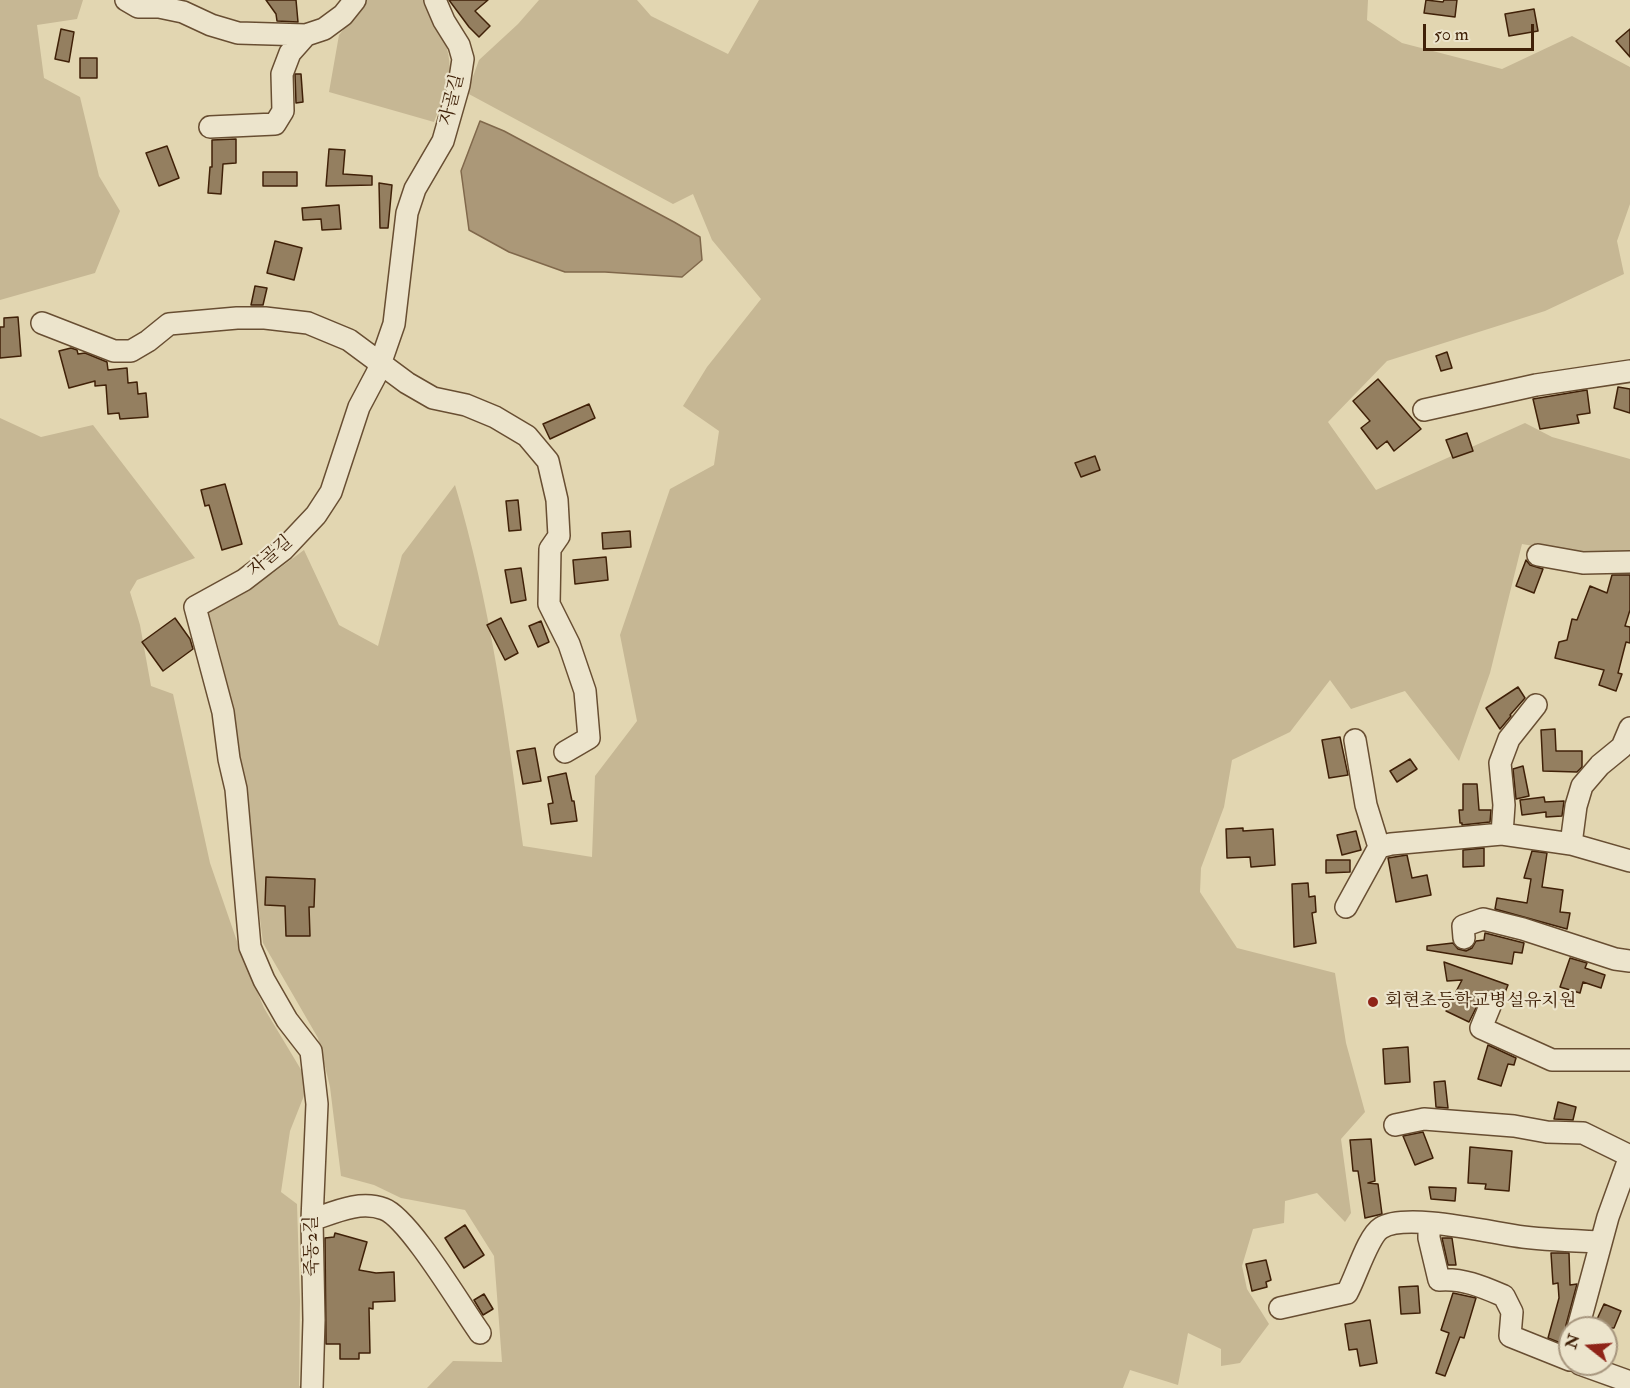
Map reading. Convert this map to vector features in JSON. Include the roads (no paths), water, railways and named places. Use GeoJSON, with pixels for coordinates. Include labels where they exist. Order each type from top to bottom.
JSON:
{"type":"FeatureCollection","features":[{"type":"Feature","properties":{"kind":"street"},"geometry":{"type":"LineString","coordinates":[[126,0],[138,7],[159,7],[183,12],[211,25],[238,33],[306,35],[324,29],[343,15],[356,0]]}},
{"type":"Feature","properties":{"kind":"street","name":"자골길"},"geometry":{"type":"LineString","coordinates":[[317,1104],[310,1051],[287,1020],[264,980],[250,947],[236,789],[223,712],[195,607],[244,580],[283,550],[316,515],[331,492],[359,407],[377,373],[394,324],[407,213],[415,189],[443,141],[459,84],[463,59],[459,45],[444,21],[435,0]]}},
{"type":"Feature","properties":{"kind":"street"},"geometry":{"type":"LineString","coordinates":[[210,127],[275,124],[283,111],[282,74],[290,53],[306,35]]}},
{"type":"Feature","properties":{"kind":"street"},"geometry":{"type":"LineString","coordinates":[[42,323],[114,351],[131,351],[169,324],[237,318],[265,318],[308,323],[349,340],[407,383],[433,398],[466,405],[495,417],[527,436],[548,461],[557,500],[560,536],[550,549],[549,604],[569,644],[585,691],[589,738],[565,752]]}},
{"type":"Feature","properties":{"kind":"street"},"geometry":{"type":"LineString","coordinates":[[1424,410],[1536,385],[1630,371]]}},
{"type":"Feature","properties":{"kind":"street"},"geometry":{"type":"LineString","coordinates":[[1538,555],[1583,563],[1630,562]]}},
{"type":"Feature","properties":{"kind":"street"},"geometry":{"type":"LineString","coordinates":[[1502,834],[1504,805],[1500,763],[1509,739],[1536,705]]}},
{"type":"Feature","properties":{"kind":"street"},"geometry":{"type":"LineString","coordinates":[[1571,844],[1576,806],[1582,786],[1600,765],[1622,747],[1630,728]]}},
{"type":"Feature","properties":{"kind":"street"},"geometry":{"type":"LineString","coordinates":[[1346,907],[1379,847],[1366,805],[1354,740]]}},
{"type":"Feature","properties":{"kind":"street"},"geometry":{"type":"LineString","coordinates":[[1379,847],[1502,834],[1571,844],[1630,861]]}},
{"type":"Feature","properties":{"kind":"street"},"geometry":{"type":"LineString","coordinates":[[1464,938],[1463,926],[1483,919],[1523,929],[1615,959],[1630,961]]}},
{"type":"Feature","properties":{"kind":"street"},"geometry":{"type":"LineString","coordinates":[[1490,1006],[1481,1028],[1552,1060],[1630,1060]]}},
{"type":"Feature","properties":{"kind":"street","name":"죽동2길"},"geometry":{"type":"LineString","coordinates":[[312,1388],[314,1320],[312,1220],[317,1104]]}},
{"type":"Feature","properties":{"kind":"street"},"geometry":{"type":"LineString","coordinates":[[1395,1125],[1424,1119],[1514,1126],[1546,1132],[1583,1133],[1630,1156],[1608,1217],[1581,1316]]}},
{"type":"Feature","properties":{"kind":"street"},"geometry":{"type":"LineString","coordinates":[[312,1220],[355,1205],[385,1209],[410,1229],[480,1333]]}},
{"type":"Feature","properties":{"kind":"street"},"geometry":{"type":"LineString","coordinates":[[1280,1308],[1347,1293],[1370,1241],[1381,1228],[1400,1222],[1452,1225],[1524,1237],[1601,1242]]}},
{"type":"Feature","properties":{"kind":"street"},"geometry":{"type":"LineString","coordinates":[[1429,1224],[1429,1238],[1439,1280],[1450,1279],[1473,1283],[1504,1296],[1512,1312],[1510,1336],[1558,1355]]}},
{"type":"Feature","properties":{"kind":"street"},"geometry":{"type":"LineString","coordinates":[[1613,1376],[1630,1382]]}},
{"type":"Feature","properties":{"kind":"place","name":"회현초등학교병설유치원"},"geometry":{"type":"Point","coordinates":[1373,1002]}}]}
